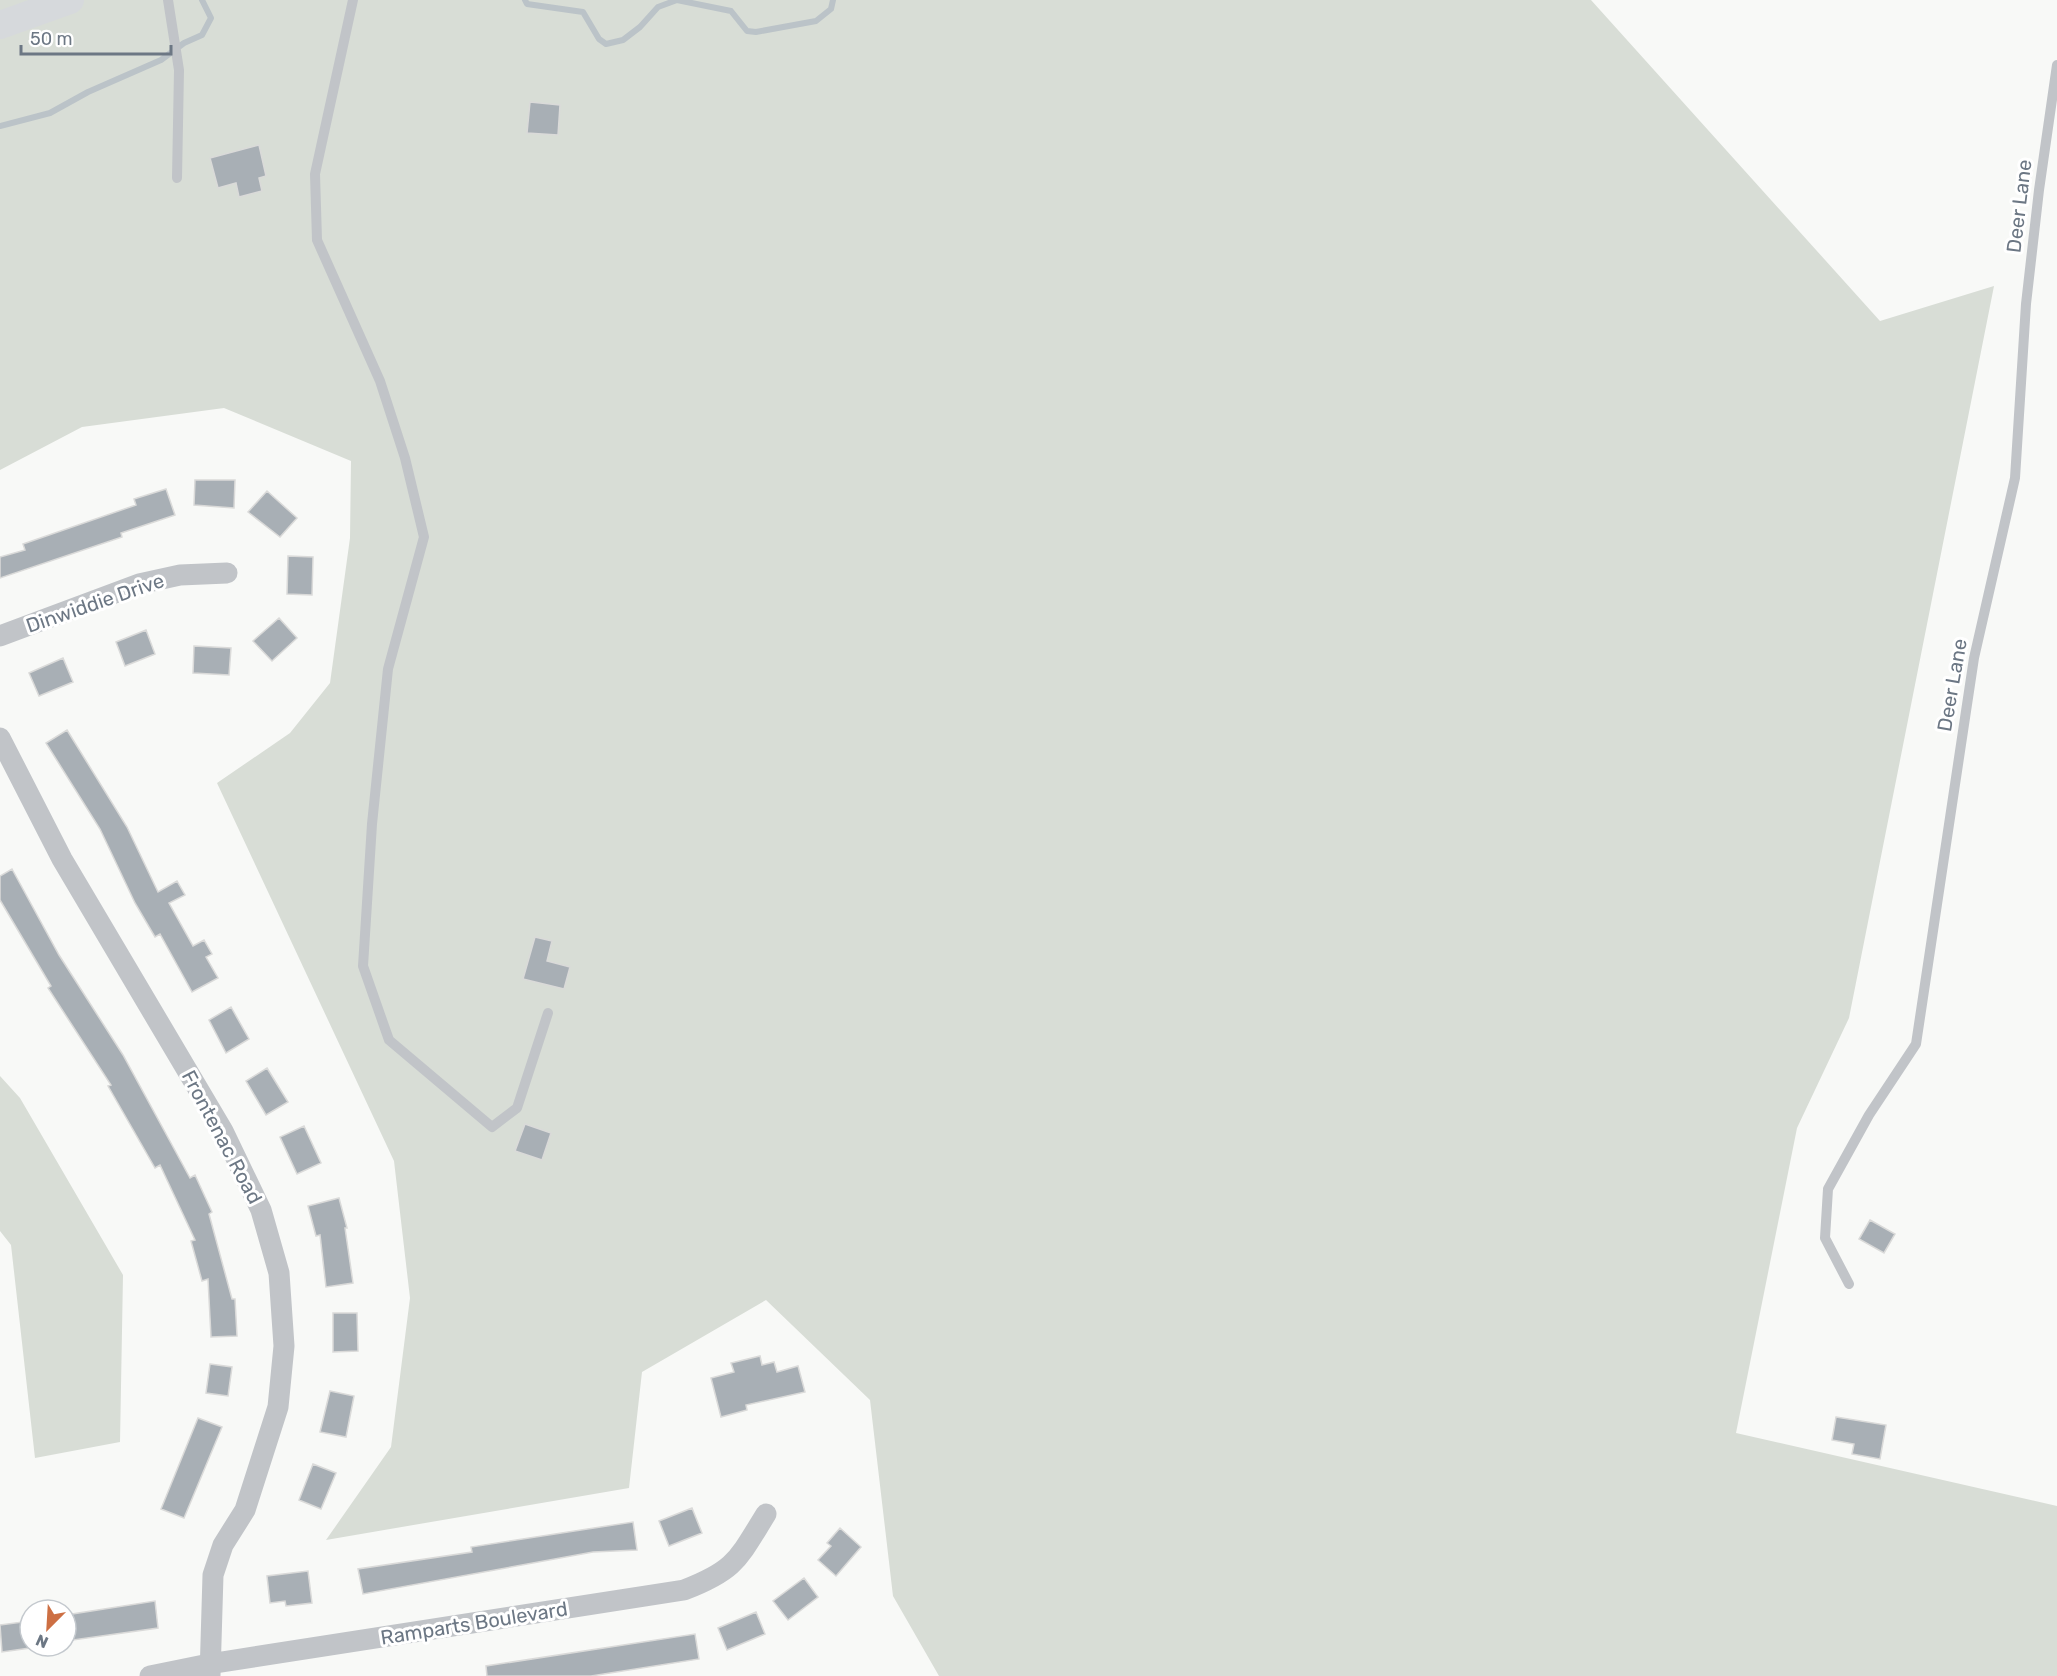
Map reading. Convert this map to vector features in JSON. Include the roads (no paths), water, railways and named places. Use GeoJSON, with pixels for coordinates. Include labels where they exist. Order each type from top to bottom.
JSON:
{"type":"FeatureCollection","features":[{"type":"Feature","properties":{"kind":"street"},"geometry":{"type":"LineString","coordinates":[[0,25],[70,0]]}},
{"type":"Feature","properties":{"kind":"street","name":"Dinwiddie Drive"},"geometry":{"type":"LineString","coordinates":[[0,636],[139,584],[180,575],[227,573]]}},
{"type":"Feature","properties":{"kind":"street","name":"Frontenac Road"},"geometry":{"type":"LineString","coordinates":[[0,738],[62,859],[223,1131],[261,1210],[279,1273],[284,1346],[278,1407],[245,1510],[223,1545],[213,1575],[209,1670]]}},
{"type":"Feature","properties":{"kind":"street","name":"Ramparts Boulevard"},"geometry":{"type":"LineString","coordinates":[[150,1676],[209,1670],[684,1590],[713,1579],[735,1564],[766,1514]]}},
{"type":"Feature","properties":{"kind":"lane"},"geometry":{"type":"LineString","coordinates":[[168,0],[178,70],[177,178]]}},
{"type":"Feature","properties":{"kind":"lane"},"geometry":{"type":"LineString","coordinates":[[353,0],[315,174],[317,240],[380,381],[405,458],[424,537],[388,669],[372,824],[363,966],[389,1040],[492,1127],[517,1108],[548,1013]]}},
{"type":"Feature","properties":{"kind":"lane","name":"Deer Lane"},"geometry":{"type":"LineString","coordinates":[[1849,1284],[1825,1238],[1828,1189],[1869,1115],[1916,1044],[1974,658],[2015,478],[2026,304],[2057,65]]}},
{"type":"Feature","properties":{"kind":"waterway"},"geometry":{"type":"LineString","coordinates":[[0,126],[50,113],[88,92],[161,60],[184,43],[202,35],[211,18],[202,0]]}},
{"type":"Feature","properties":{"kind":"waterway"},"geometry":{"type":"LineString","coordinates":[[525,0],[527,4],[583,12],[599,39],[606,44],[623,40],[640,27],[658,7],[677,0],[731,11],[747,31],[756,32],[816,21],[831,9],[833,0]]}}]}
